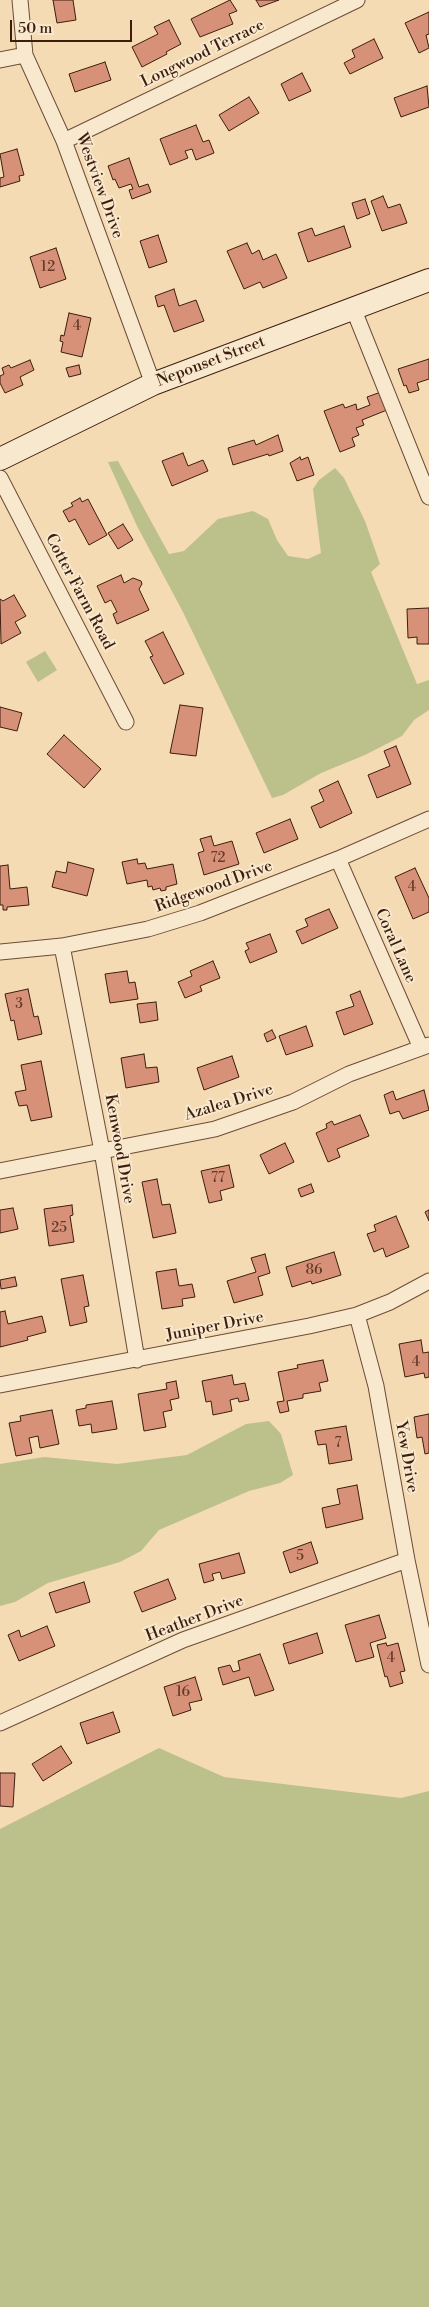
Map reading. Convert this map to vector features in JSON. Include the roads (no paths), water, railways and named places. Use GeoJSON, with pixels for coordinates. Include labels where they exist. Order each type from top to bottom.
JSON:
{"type":"FeatureCollection","features":[{"type":"Feature","properties":{"kind":"main road","name":"Neponset Street"},"geometry":{"type":"LineString","coordinates":[[0,459],[153,384],[429,280]]}},
{"type":"Feature","properties":{"kind":"street","name":"Westview Drive"},"geometry":{"type":"LineString","coordinates":[[20,0],[25,55],[64,141],[153,384]]}},
{"type":"Feature","properties":{"kind":"street","name":"Longwood Terrace"},"geometry":{"type":"LineString","coordinates":[[64,141],[357,0]]}},
{"type":"Feature","properties":{"kind":"street"},"geometry":{"type":"LineString","coordinates":[[0,60],[25,55]]}},
{"type":"Feature","properties":{"kind":"street"},"geometry":{"type":"LineString","coordinates":[[353,308],[429,497]]}},
{"type":"Feature","properties":{"kind":"street","name":"Cotter Farm Road"},"geometry":{"type":"LineString","coordinates":[[0,478],[126,722]]}},
{"type":"Feature","properties":{"kind":"street","name":"Ridgewood Drive"},"geometry":{"type":"LineString","coordinates":[[0,952],[62,946],[148,929],[200,913],[338,859],[429,819]]}},
{"type":"Feature","properties":{"kind":"street","name":"Coral Lane"},"geometry":{"type":"LineString","coordinates":[[338,859],[425,1046]]}},
{"type":"Feature","properties":{"kind":"street","name":"Kenwood Drive"},"geometry":{"type":"LineString","coordinates":[[62,946],[102,1151],[137,1360]]}},
{"type":"Feature","properties":{"kind":"street","name":"Azalea Drive"},"geometry":{"type":"LineString","coordinates":[[0,1171],[215,1130],[293,1102],[349,1074],[425,1046]]}},
{"type":"Feature","properties":{"kind":"street","name":"Juniper Drive"},"geometry":{"type":"LineString","coordinates":[[0,1384],[137,1360],[356,1315],[390,1302],[429,1281]]}},
{"type":"Feature","properties":{"kind":"street","name":"Yew Drive"},"geometry":{"type":"LineString","coordinates":[[356,1315],[376,1386],[407,1560],[429,1665]]}},
{"type":"Feature","properties":{"kind":"street","name":"Heather Drive"},"geometry":{"type":"LineString","coordinates":[[0,1723],[183,1640],[407,1560]]}}]}
